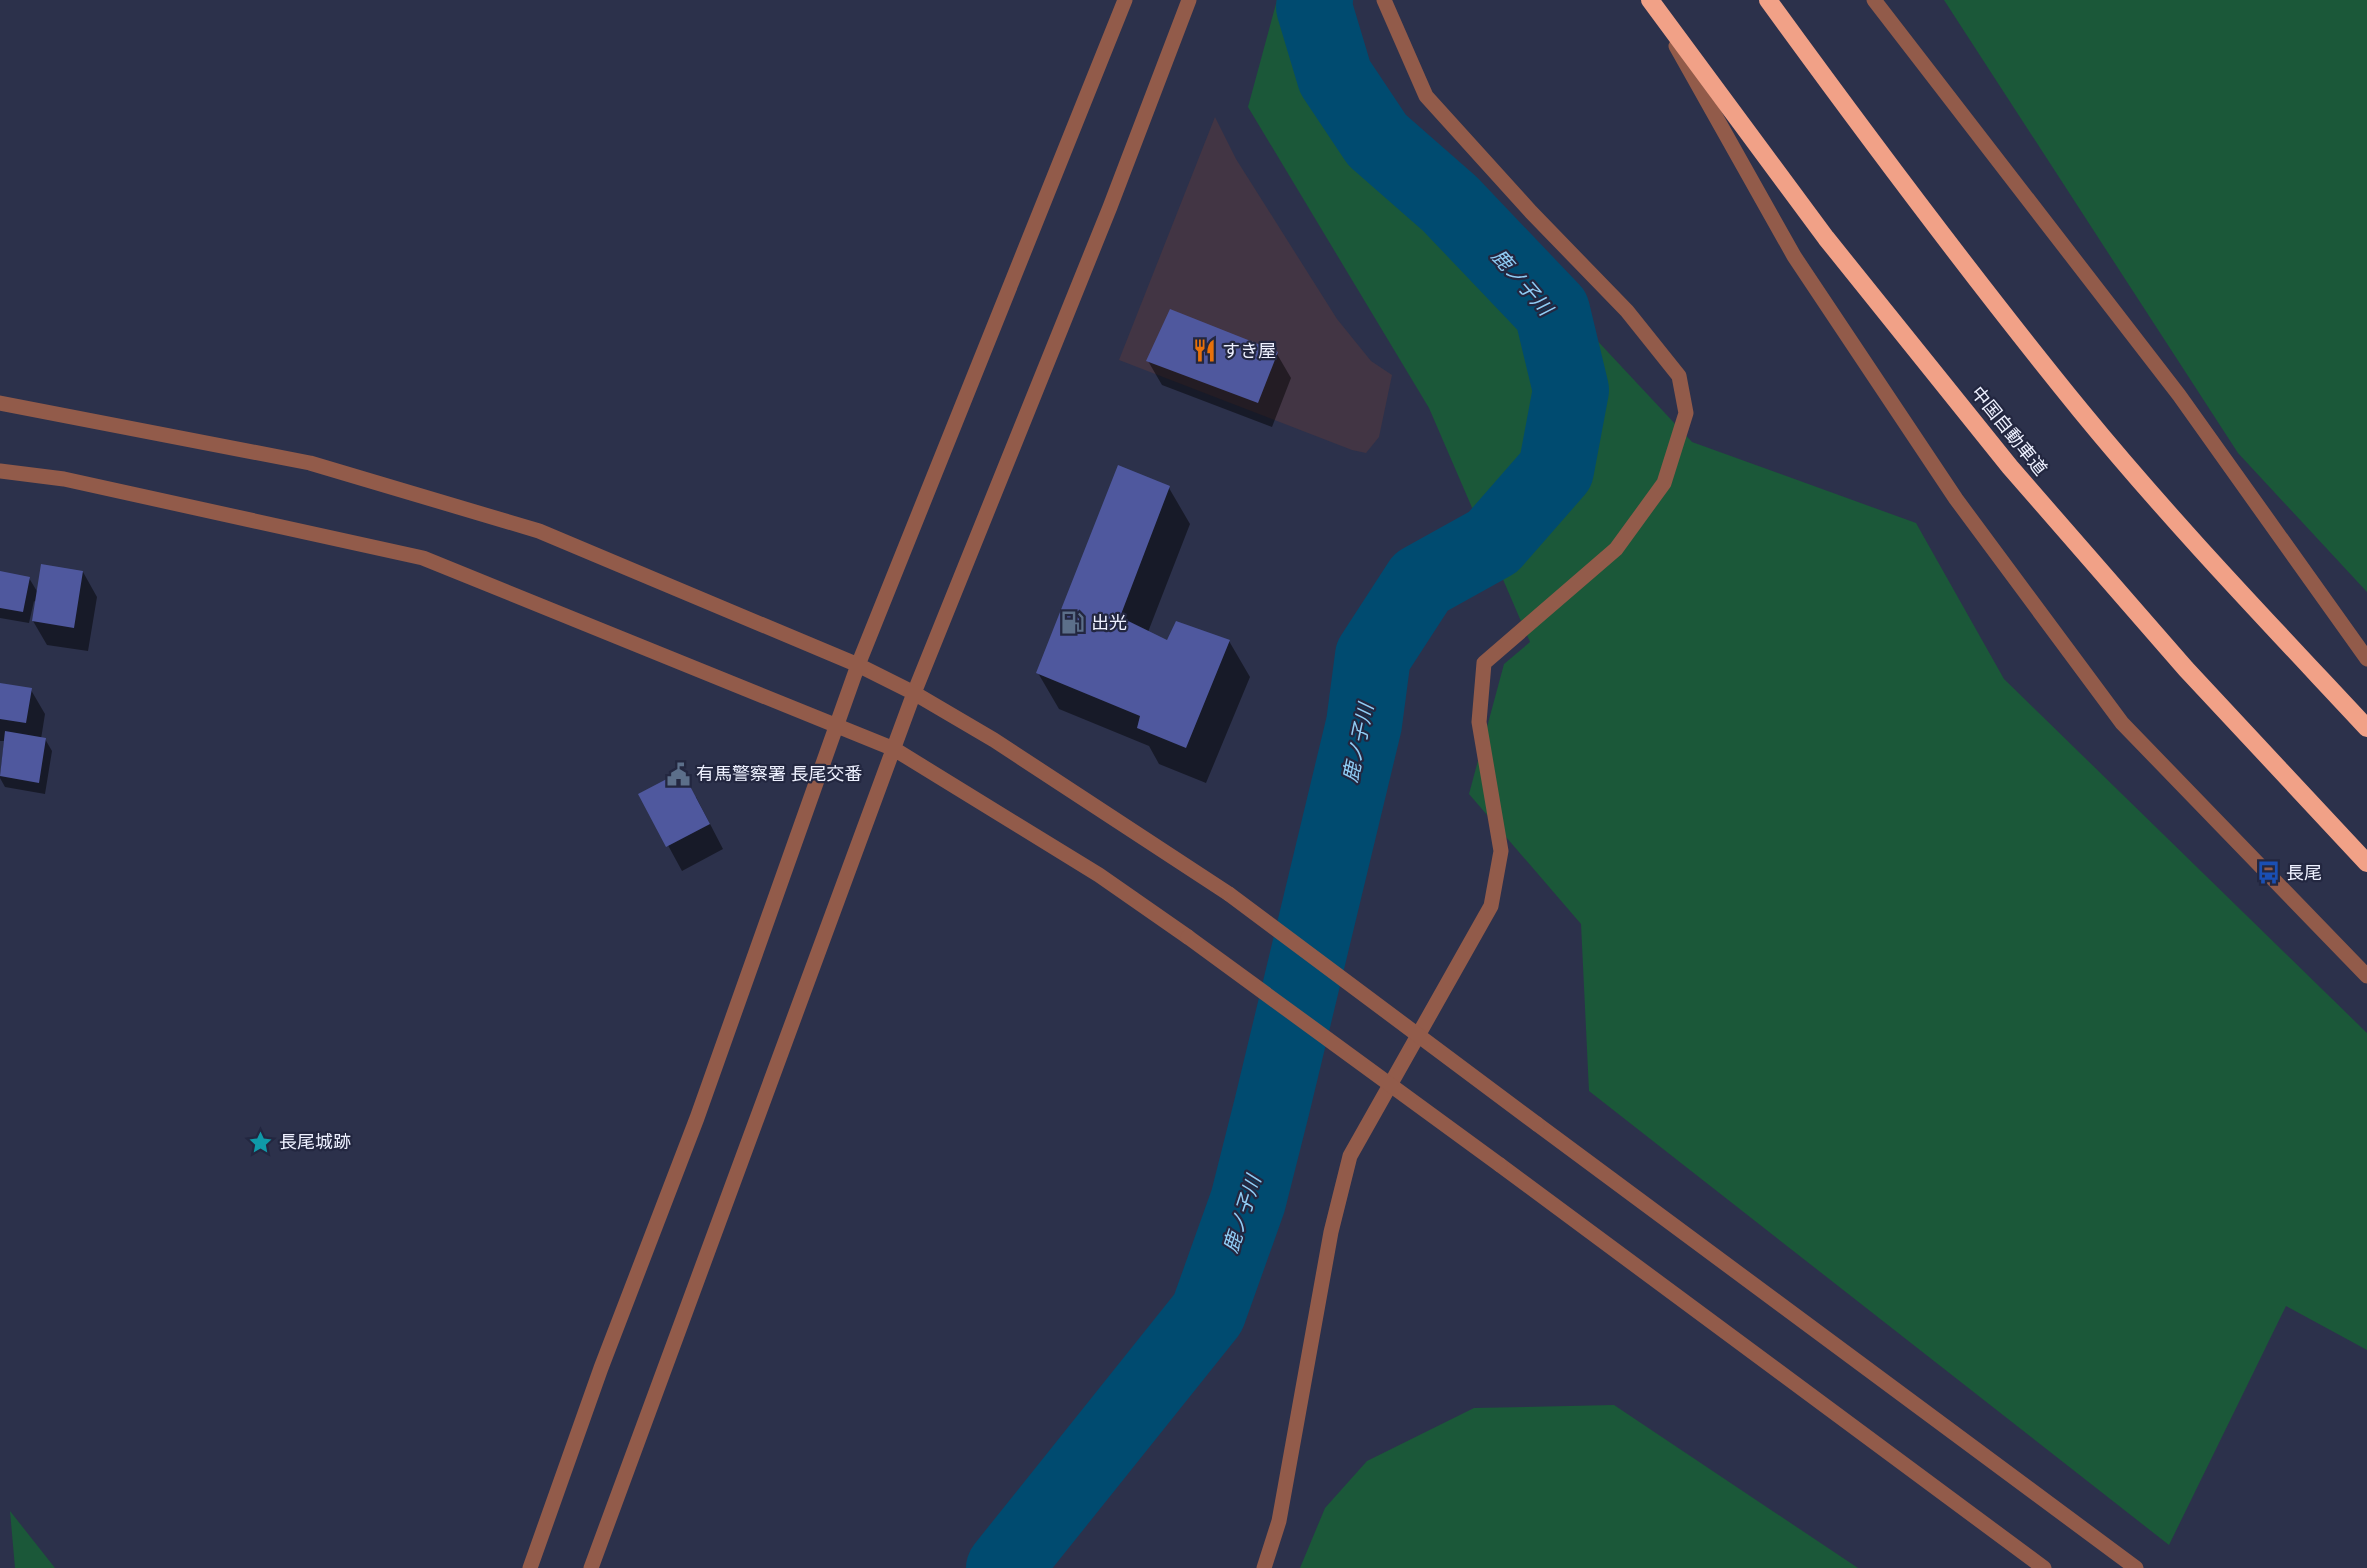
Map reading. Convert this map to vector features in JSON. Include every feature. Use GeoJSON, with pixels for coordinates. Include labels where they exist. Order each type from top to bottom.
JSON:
{"type":"FeatureCollection","features":[{"type":"Feature","properties":{"kind":"highway"},"geometry":{"type":"LineString","coordinates":[[1768,0],[1912,198],[2082,412],[2260,614],[2367,728]]}},
{"type":"Feature","properties":{"kind":"highway","name":"中国自動車道"},"geometry":{"type":"LineString","coordinates":[[1650,1],[1826,238],[2010,467],[2186,669],[2367,863]]}},
{"type":"Feature","properties":{"kind":"street"},"geometry":{"type":"LineString","coordinates":[[530,1568],[601,1368],[697,1118],[858,665],[1125,0]]}},
{"type":"Feature","properties":{"kind":"street"},"geometry":{"type":"LineString","coordinates":[[591,1568],[914,693],[1110,207],[1189,0]]}},
{"type":"Feature","properties":{"kind":"street"},"geometry":{"type":"LineString","coordinates":[[1264,1568],[1279,1521],[1331,1232],[1350,1156],[1491,906],[1501,851],[1479,722],[1484,663],[1616,549],[1664,483],[1686,413],[1679,376],[1627,311],[1531,212],[1426,96],[1384,0]]}},
{"type":"Feature","properties":{"kind":"street"},"geometry":{"type":"LineString","coordinates":[[1874,0],[2179,395],[2367,658]]}},
{"type":"Feature","properties":{"kind":"street"},"geometry":{"type":"LineString","coordinates":[[1650,1],[1794,256],[1956,499],[2122,723],[2367,976]]}},
{"type":"Feature","properties":{"kind":"street"},"geometry":{"type":"LineString","coordinates":[[0,403],[310,463],[539,531],[858,665],[914,693],[994,740],[1229,894],[2136,1568]]}},
{"type":"Feature","properties":{"kind":"street"},"geometry":{"type":"LineString","coordinates":[[0,471],[64,479],[423,558],[894,749],[1099,875],[1188,937],[2044,1568]]}},
{"type":"Feature","properties":{"kind":"shaded area"},"geometry":{"type":"Polygon","coordinates":[[[1215,117],[1236,159],[1337,319],[1371,361],[1392,375],[1379,437],[1366,453],[1352,450],[1119,360],[1215,117]]]}},
{"type":"Feature","properties":{"kind":"green space"},"geometry":{"type":"Polygon","coordinates":[[[1277,0],[1333,0],[1419,150],[1692,442],[1916,523],[2004,679],[2367,1033],[2367,1350],[2286,1306],[2169,1545],[1589,1091],[1581,924],[1469,794],[1504,664],[1530,642],[1429,408],[1248,107],[1277,0]]]}},
{"type":"Feature","properties":{"kind":"green space"},"geometry":{"type":"Polygon","coordinates":[[[1944,0],[2367,0],[2367,592],[2238,453],[1944,0]]]}},
{"type":"Feature","properties":{"kind":"green space"},"geometry":{"type":"Polygon","coordinates":[[[1614,1405],[1858,1568],[1300,1568],[1325,1508],[1367,1461],[1474,1408],[1614,1405]]]}},
{"type":"Feature","properties":{"kind":"green space"},"geometry":{"type":"Polygon","coordinates":[[[10,1511],[55,1568],[15,1568],[10,1511]]]}},
{"type":"Feature","properties":{"kind":"building"},"geometry":{"type":"Polygon","coordinates":[[[1170,309],[1278,352],[1258,403],[1146,361],[1170,309]]]}},
{"type":"Feature","properties":{"kind":"building"},"geometry":{"type":"Polygon","coordinates":[[[1118,465],[1170,486],[1120,617],[1167,640],[1176,621],[1230,640],[1186,748],[1137,728],[1140,716],[1036,673],[1118,465]]]}},
{"type":"Feature","properties":{"kind":"building"},"geometry":{"type":"Polygon","coordinates":[[[41,564],[83,571],[74,628],[32,621],[41,564]]]}},
{"type":"Feature","properties":{"kind":"building"},"geometry":{"type":"Polygon","coordinates":[[[0,571],[30,577],[23,612],[0,608],[0,571]]]}},
{"type":"Feature","properties":{"kind":"building"},"geometry":{"type":"Polygon","coordinates":[[[0,683],[32,688],[26,723],[0,719],[0,683]]]}},
{"type":"Feature","properties":{"kind":"building"},"geometry":{"type":"Polygon","coordinates":[[[5,731],[46,738],[39,783],[0,776],[5,731]]]}},
{"type":"Feature","properties":{"kind":"building"},"geometry":{"type":"Polygon","coordinates":[[[682,771],[710,824],[666,847],[638,794],[682,771]]]}},
{"type":"Feature","properties":{"kind":"waterway","name":"鹿ノ子川"},"geometry":{"type":"LineString","coordinates":[[1004,1568],[1208,1313],[1248,1201],[1272,1106],[1364,724],[1373,656],[1421,582],[1493,542],[1556,470],[1571,390],[1552,311],[1450,204],[1377,140],[1335,77],[1314,7],[1315,0]]}},
{"type":"Feature","properties":{"kind":"place","name":"すき屋"},"geometry":{"type":"Point","coordinates":[1204,351]}},
{"type":"Feature","properties":{"kind":"place","name":"出光"},"geometry":{"type":"Point","coordinates":[1073,623]}},
{"type":"Feature","properties":{"kind":"place","name":"有馬警察署 長尾交番"},"geometry":{"type":"Point","coordinates":[678,774]}},
{"type":"Feature","properties":{"kind":"place","name":"長尾"},"geometry":{"type":"Point","coordinates":[2268,873]}},
{"type":"Feature","properties":{"kind":"place","name":"長尾城跡"},"geometry":{"type":"Point","coordinates":[261,1142]}}]}
